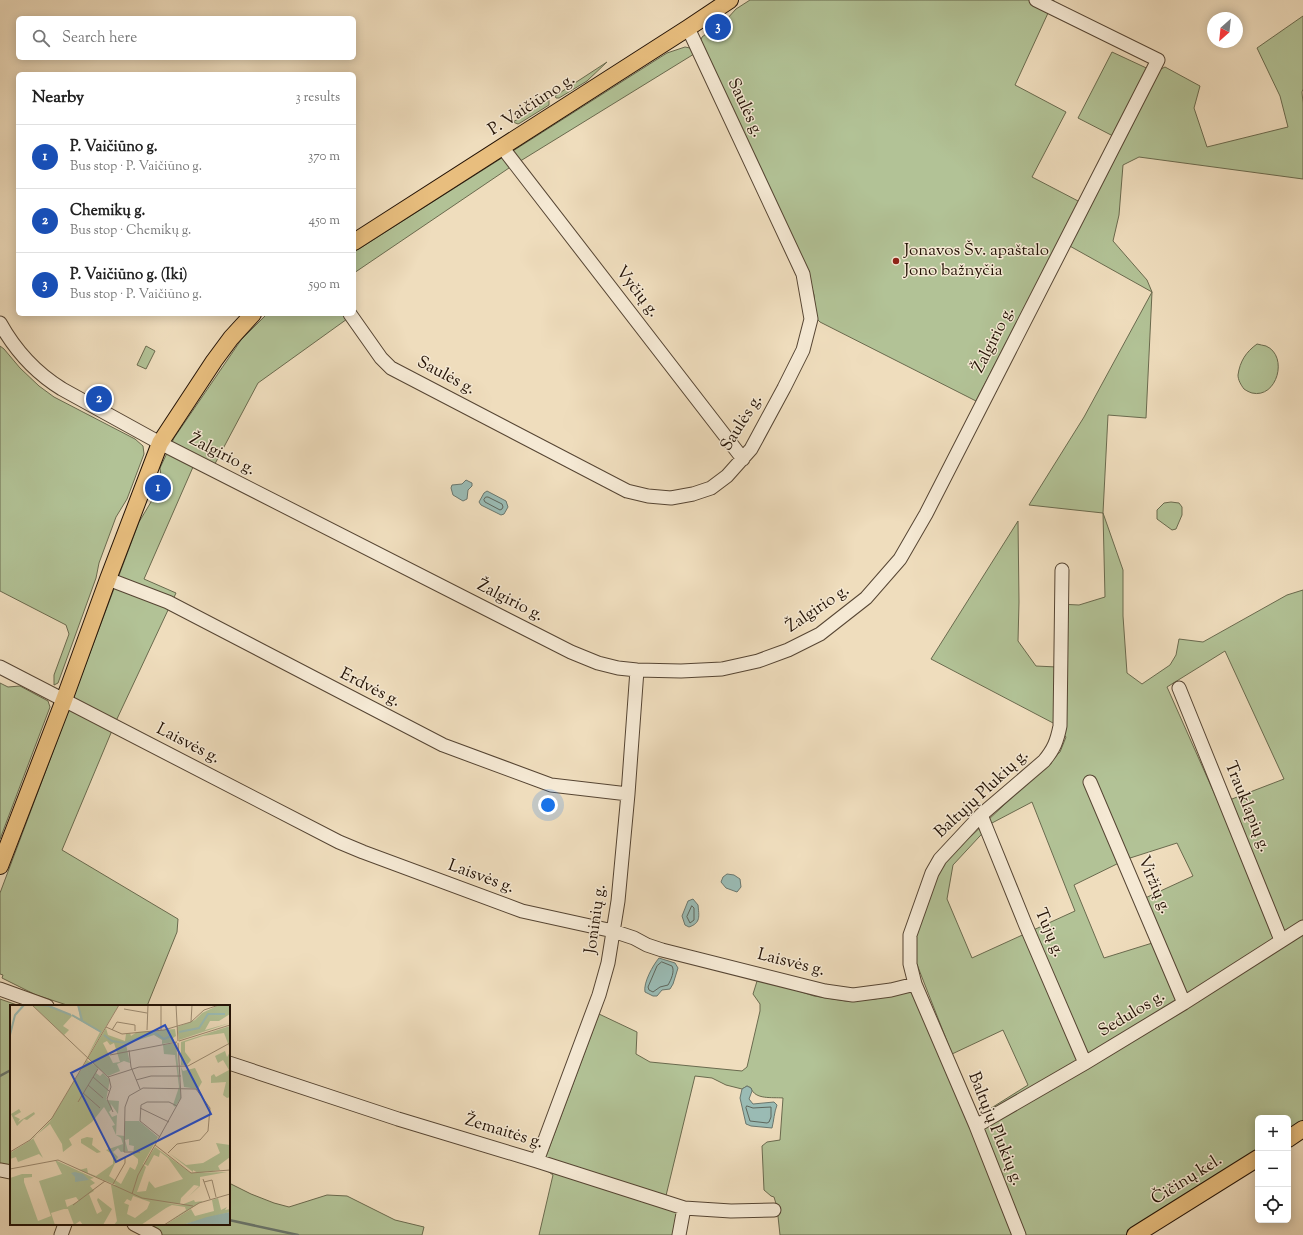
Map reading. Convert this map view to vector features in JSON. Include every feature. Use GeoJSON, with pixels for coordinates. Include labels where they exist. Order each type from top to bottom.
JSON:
{"type":"FeatureCollection","features":[{"type":"Feature","properties":{"kind":"main road","name":"P. Vaičiūno g."},"geometry":{"type":"LineString","coordinates":[[356,241],[730,0]]}},
{"type":"Feature","properties":{"kind":"main road"},"geometry":{"type":"LineString","coordinates":[[0,866],[160,443],[214,361],[231,338],[251,316]]}},
{"type":"Feature","properties":{"kind":"main road"},"geometry":{"type":"LineString","coordinates":[[1291,1137],[1303,1129]]}},
{"type":"Feature","properties":{"kind":"main road","name":"Čičinų kel."},"geometry":{"type":"LineString","coordinates":[[1135,1235],[1255,1160]]}},
{"type":"Feature","properties":{"kind":"street","name":"Žalgirio g."},"geometry":{"type":"LineString","coordinates":[[0,323],[22,355],[48,381],[160,443],[571,652],[598,663],[618,668],[637,670],[681,671],[722,669],[758,661],[788,650],[820,634],[866,598],[900,559],[926,514],[1158,60],[1036,0]]}},
{"type":"Feature","properties":{"kind":"street","name":"Saulės g."},"geometry":{"type":"LineString","coordinates":[[351,316],[381,358],[392,368],[627,490],[648,496],[671,498],[693,494],[711,488],[727,476],[743,460],[751,449],[804,350],[811,319],[803,274],[688,28]]}},
{"type":"Feature","properties":{"kind":"street","name":"Vyčių g."},"geometry":{"type":"LineString","coordinates":[[502,147],[743,460]]}},
{"type":"Feature","properties":{"kind":"street","name":"Baltųjų Plukių g."},"geometry":{"type":"LineString","coordinates":[[1019,1235],[976,1126],[915,984],[910,964],[910,935],[932,873],[940,858],[981,816],[1044,761],[1052,752],[1060,726],[1062,570]]}},
{"type":"Feature","properties":{"kind":"street","name":"Erdvės g."},"geometry":{"type":"LineString","coordinates":[[108,578],[168,602],[443,746],[551,785],[628,794]]}},
{"type":"Feature","properties":{"kind":"street","name":"Laisvės g."},"geometry":{"type":"LineString","coordinates":[[0,667],[331,838],[363,852],[522,911],[613,931],[662,950],[826,991],[853,995],[891,990],[915,984]]}},
{"type":"Feature","properties":{"kind":"street","name":"Joninių g."},"geometry":{"type":"LineString","coordinates":[[537,1161],[599,995],[608,963],[618,901],[637,670]]}},
{"type":"Feature","properties":{"kind":"street","name":"Trauklapių g."},"geometry":{"type":"LineString","coordinates":[[1179,688],[1281,940]]}},
{"type":"Feature","properties":{"kind":"street","name":"Viržių g."},"geometry":{"type":"LineString","coordinates":[[1090,782],[1184,1003]]}},
{"type":"Feature","properties":{"kind":"street","name":"Tujų g."},"geometry":{"type":"LineString","coordinates":[[981,816],[1026,926],[1085,1063]]}},
{"type":"Feature","properties":{"kind":"street","name":"Sedulos g."},"geometry":{"type":"LineString","coordinates":[[976,1126],[1085,1063],[1184,1003],[1303,927]]}},
{"type":"Feature","properties":{"kind":"street"},"geometry":{"type":"LineString","coordinates":[[0,989],[44,1005]]}},
{"type":"Feature","properties":{"kind":"street","name":"Žemaitės g."},"geometry":{"type":"LineString","coordinates":[[230,1063],[398,1119],[684,1208],[731,1211],[774,1210]]}},
{"type":"Feature","properties":{"kind":"street"},"geometry":{"type":"LineString","coordinates":[[0,1170],[10,1172]]}},
{"type":"Feature","properties":{"kind":"street"},"geometry":{"type":"LineString","coordinates":[[679,1235],[684,1208]]}},
{"type":"Feature","properties":{"kind":"street"},"geometry":{"type":"LineString","coordinates":[[61,1235],[65,1225]]}},
{"type":"Feature","properties":{"kind":"street"},"geometry":{"type":"LineString","coordinates":[[136,1225],[155,1235]]}},
{"type":"Feature","properties":{"kind":"green space"},"geometry":{"type":"Polygon","coordinates":[[[750,0],[1054,0],[1015,85],[1066,112],[1032,177],[1080,202],[1113,136],[1078,118],[1112,52],[1155,72],[1165,67],[1200,86],[1194,108],[1207,147],[1288,127],[1280,96],[1257,48],[1303,16],[1303,179],[1139,157],[1123,165],[1119,215],[1113,241],[1147,280],[1152,292],[1059,240],[976,401],[820,322],[816,318],[814,295],[809,277],[700,43],[702,37],[727,22],[726,20],[736,9],[750,0]]]}},
{"type":"Feature","properties":{"kind":"green space"},"geometry":{"type":"Polygon","coordinates":[[[685,47],[690,48],[694,54],[509,168],[356,272],[356,251],[667,53],[685,47]]]}},
{"type":"Feature","properties":{"kind":"green space"},"geometry":{"type":"Polygon","coordinates":[[[607,62],[587,81],[559,98],[556,98],[555,96],[607,62]]]}},
{"type":"Feature","properties":{"kind":"green space"},"geometry":{"type":"Polygon","coordinates":[[[549,100],[549,105],[520,123],[518,124],[513,122],[549,100]]]}},
{"type":"Feature","properties":{"kind":"green space"},"geometry":{"type":"Polygon","coordinates":[[[1152,292],[1146,418],[1108,415],[1103,513],[1029,505],[1084,417],[1152,292]]]}},
{"type":"Feature","properties":{"kind":"green space"},"geometry":{"type":"Polygon","coordinates":[[[265,316],[351,316],[258,383],[209,475],[193,467],[144,579],[176,593],[116,721],[62,850],[178,919],[177,932],[147,1005],[67,1005],[36,995],[2,978],[3,975],[0,974],[0,893],[139,522],[151,502],[161,476],[160,468],[174,438],[241,340],[265,316]]]}},
{"type":"Feature","properties":{"kind":"green space"},"geometry":{"type":"Polygon","coordinates":[[[1257,344],[1266,346],[1273,351],[1277,358],[1278,367],[1277,376],[1268,390],[1261,393],[1252,393],[1244,389],[1238,375],[1240,365],[1244,357],[1257,344]]]}},
{"type":"Feature","properties":{"kind":"green space"},"geometry":{"type":"Polygon","coordinates":[[[0,346],[39,386],[54,397],[135,439],[143,446],[144,454],[127,499],[116,517],[99,563],[96,578],[58,683],[54,685],[54,675],[69,634],[66,625],[0,591],[0,346]]]}},
{"type":"Feature","properties":{"kind":"green space"},"geometry":{"type":"Polygon","coordinates":[[[146,346],[155,351],[146,369],[137,365],[146,346]]]}},
{"type":"Feature","properties":{"kind":"green space"},"geometry":{"type":"Polygon","coordinates":[[[1164,503],[1179,503],[1182,507],[1182,515],[1176,529],[1172,530],[1157,519],[1157,510],[1164,503]]]}},
{"type":"Feature","properties":{"kind":"green space"},"geometry":{"type":"Polygon","coordinates":[[[1103,513],[1123,570],[1123,616],[1127,673],[1142,684],[1170,665],[1176,655],[1179,639],[1203,642],[1287,595],[1303,590],[1303,1122],[1291,1129],[1291,1115],[1255,1115],[1255,1152],[1126,1235],[1022,1235],[977,1117],[1028,1085],[1003,1030],[952,1054],[916,962],[914,935],[935,877],[949,857],[1060,752],[1066,737],[1055,724],[931,659],[1018,521],[1018,641],[1036,666],[1057,667],[1058,604],[1079,605],[1105,597],[1103,513]],[[1225,651],[1167,687],[1219,804],[1284,779],[1225,651]],[[1032,802],[992,823],[953,865],[947,899],[972,958],[1075,911],[1032,802]],[[1177,843],[1127,859],[1074,885],[1104,958],[1162,940],[1143,899],[1193,876],[1177,843]]]}},
{"type":"Feature","properties":{"kind":"green space"},"geometry":{"type":"Polygon","coordinates":[[[0,683],[8,687],[20,686],[48,701],[50,707],[0,839],[0,683]]]}},
{"type":"Feature","properties":{"kind":"green space"},"geometry":{"type":"Polygon","coordinates":[[[758,978],[814,996],[846,1001],[875,999],[910,992],[920,1001],[1013,1235],[780,1235],[777,1207],[774,1197],[764,1190],[762,1146],[767,1142],[780,1140],[783,1098],[769,1098],[760,1096],[747,1086],[742,1089],[726,1085],[712,1078],[695,1076],[663,1208],[678,1212],[674,1235],[539,1235],[553,1175],[542,1167],[599,1014],[637,1032],[636,1054],[650,1062],[742,1071],[747,1067],[760,1011],[760,1004],[753,994],[758,978]]]}},
{"type":"Feature","properties":{"kind":"green space"},"geometry":{"type":"Polygon","coordinates":[[[0,999],[17,1005],[10,1005],[10,1168],[0,1166],[0,999]]]}},
{"type":"Feature","properties":{"kind":"green space"},"geometry":{"type":"Polygon","coordinates":[[[230,1184],[251,1194],[289,1207],[327,1195],[347,1196],[395,1220],[424,1227],[422,1235],[160,1235],[143,1225],[230,1225],[230,1184]]]}},
{"type":"Feature","properties":{"kind":"water"},"geometry":{"type":"Polygon","coordinates":[[[466,480],[472,483],[472,486],[468,490],[467,499],[463,501],[453,495],[451,488],[452,485],[462,484],[466,480]]]}},
{"type":"Feature","properties":{"kind":"water"},"geometry":{"type":"Polygon","coordinates":[[[487,491],[506,501],[508,507],[504,514],[501,515],[481,505],[479,502],[484,493],[487,491]]]}},
{"type":"Feature","properties":{"kind":"water"},"geometry":{"type":"Polygon","coordinates":[[[727,874],[734,875],[740,879],[741,887],[737,892],[726,888],[721,882],[723,877],[727,874]]]}},
{"type":"Feature","properties":{"kind":"water"},"geometry":{"type":"Polygon","coordinates":[[[693,899],[698,905],[699,913],[696,923],[689,927],[685,925],[682,916],[688,901],[693,899]]]}},
{"type":"Feature","properties":{"kind":"water"},"geometry":{"type":"Polygon","coordinates":[[[659,958],[675,963],[678,968],[670,989],[662,990],[657,996],[653,996],[645,992],[645,988],[649,974],[659,958]]]}},
{"type":"Feature","properties":{"kind":"water"},"geometry":{"type":"Polygon","coordinates":[[[747,1086],[751,1088],[752,1091],[749,1099],[753,1104],[774,1102],[777,1105],[772,1128],[751,1126],[746,1124],[740,1098],[742,1089],[747,1086]]]}},
{"type":"Feature","properties":{"kind":"waterway"},"geometry":{"type":"LineString","coordinates":[[0,1076],[10,1071]]}},
{"type":"Feature","properties":{"kind":"waterway"},"geometry":{"type":"LineString","coordinates":[[230,1220],[298,1235]]}},
{"type":"Feature","properties":{"kind":"place","name":"P. Vaičiūno g. (Iki)"},"geometry":{"type":"Point","coordinates":[718,27]}},
{"type":"Feature","properties":{"kind":"place","name":"Jonavos Šv. apaštalo Jono bažnyčia"},"geometry":{"type":"Point","coordinates":[896,261]}},
{"type":"Feature","properties":{"kind":"place","name":"Chemikų g."},"geometry":{"type":"Point","coordinates":[99,399]}},
{"type":"Feature","properties":{"kind":"place","name":"P. Vaičiūno g."},"geometry":{"type":"Point","coordinates":[158,488]}}]}
